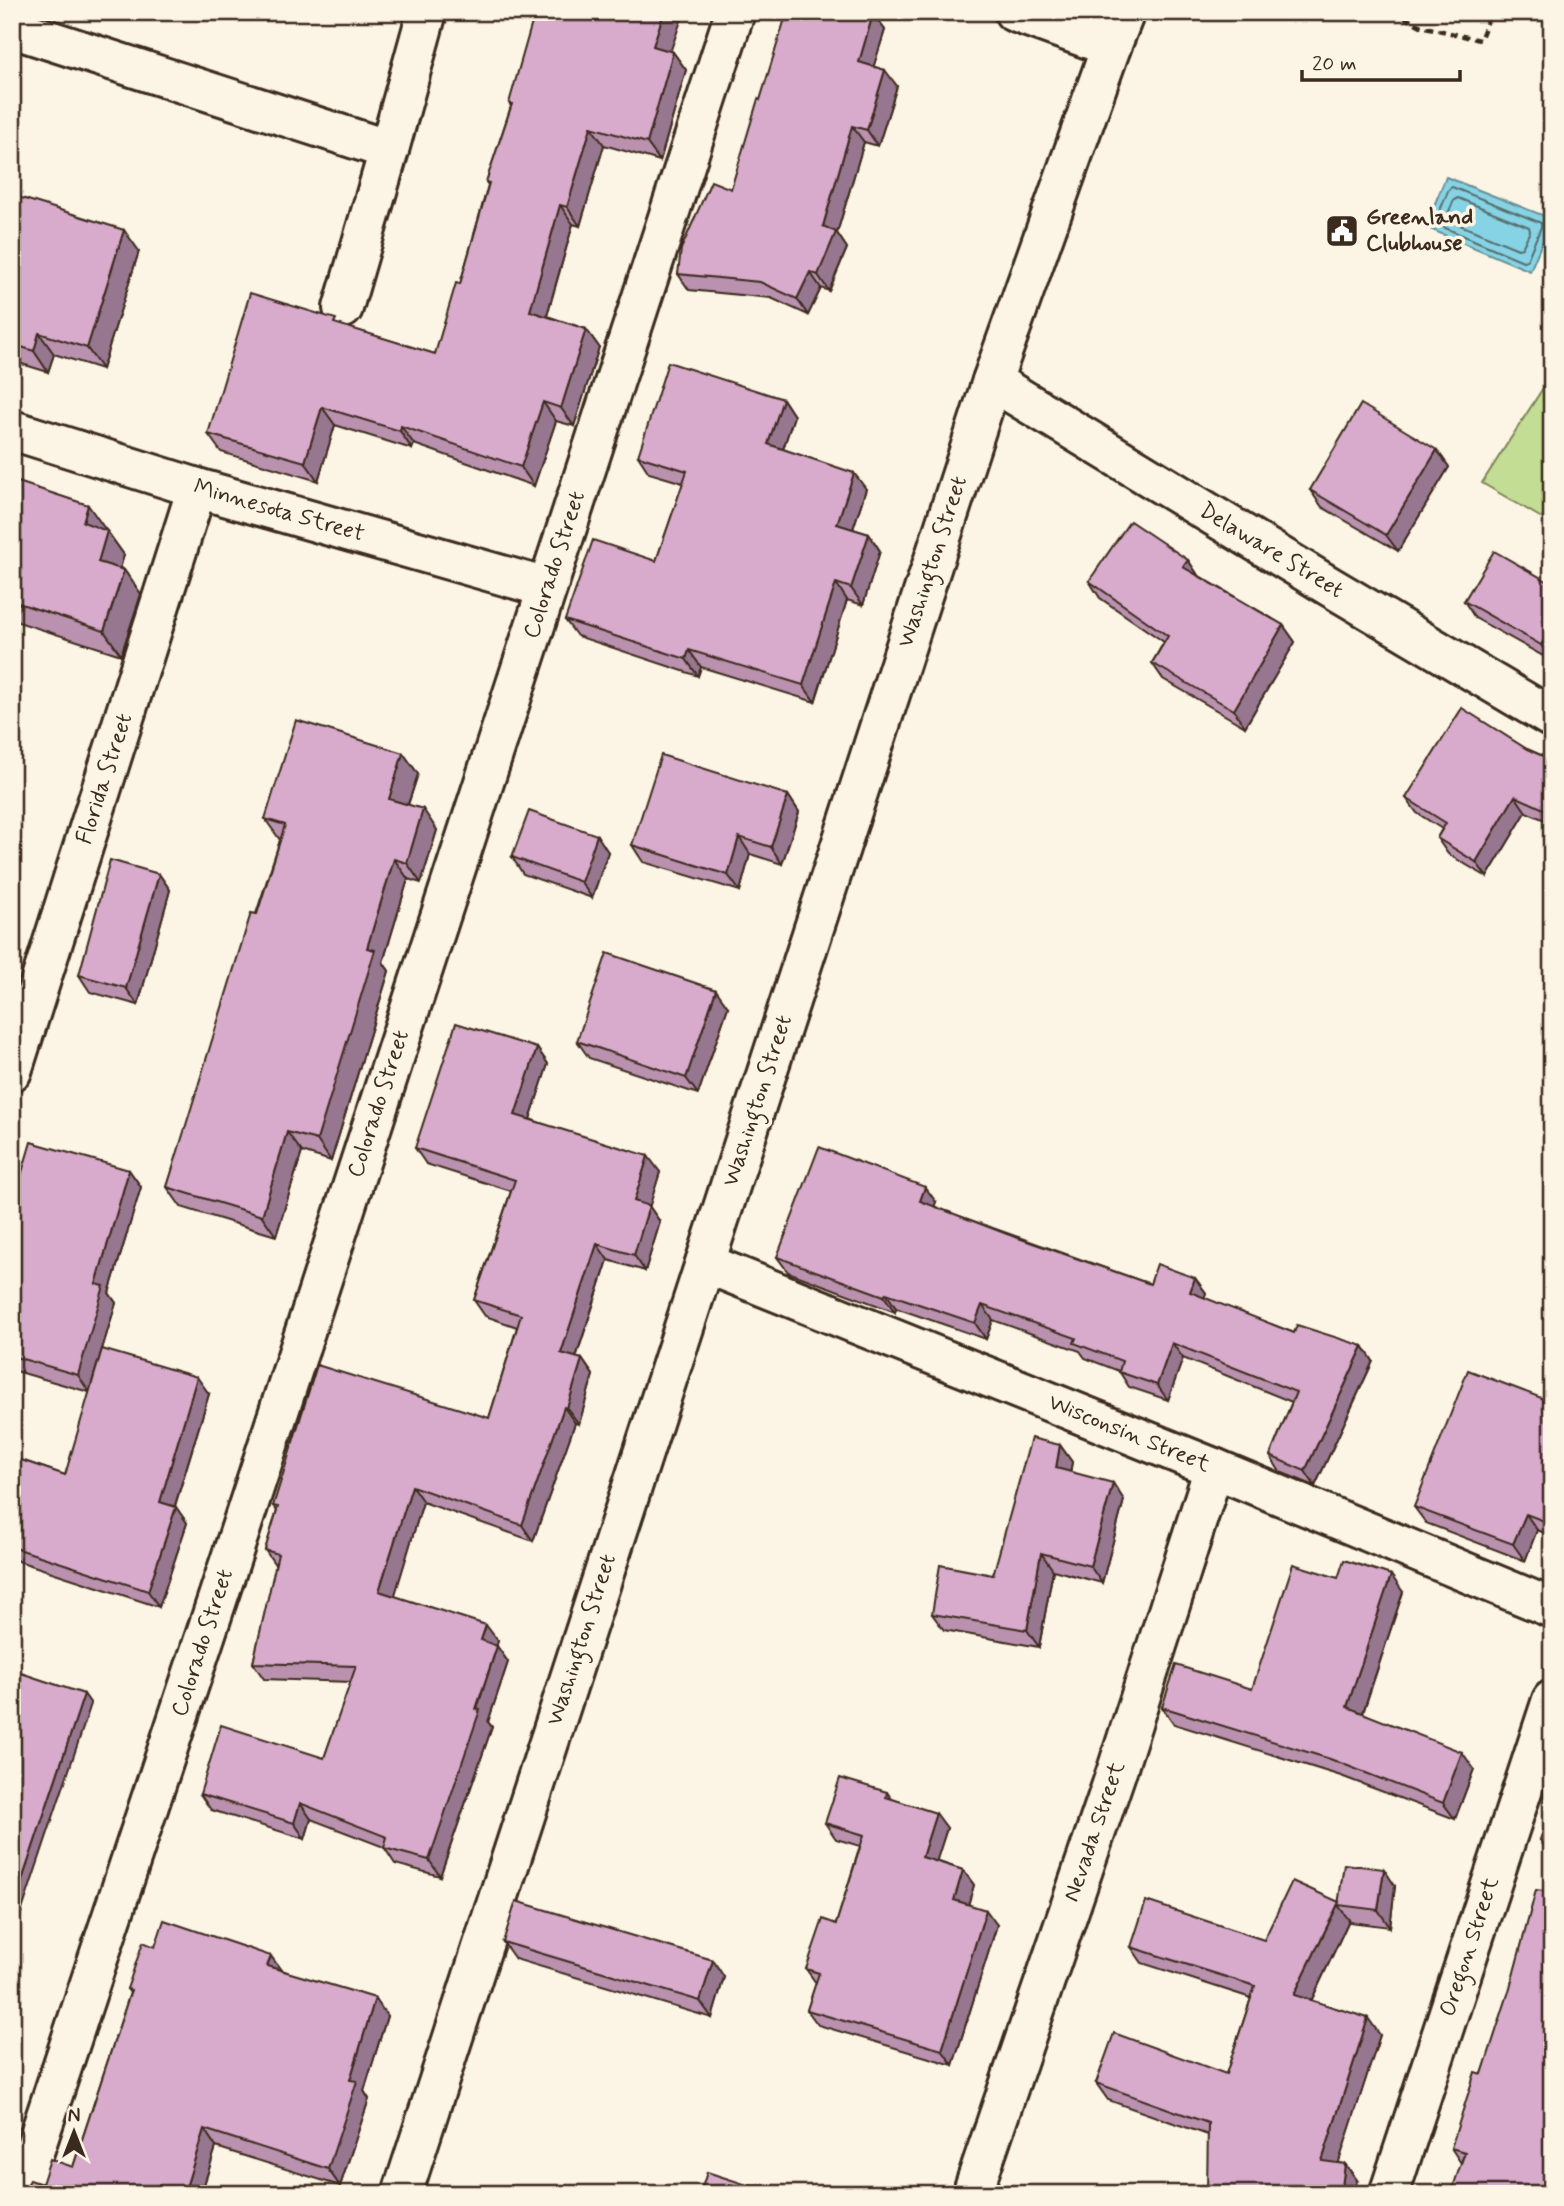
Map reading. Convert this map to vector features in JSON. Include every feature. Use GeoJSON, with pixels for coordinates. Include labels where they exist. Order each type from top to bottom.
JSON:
{"type":"FeatureCollection","features":[{"type":"Feature","properties":{"kind":"street"},"geometry":{"type":"LineString","coordinates":[[343,308],[427,12]]}},
{"type":"Feature","properties":{"kind":"street","name":"Colorado Street"},"geometry":{"type":"LineString","coordinates":[[20,2194],[240,1531],[735,12]]}},
{"type":"Feature","properties":{"kind":"street"},"geometry":{"type":"LineString","coordinates":[[1014,12],[1111,47]]}},
{"type":"Feature","properties":{"kind":"street","name":"Washington Street"},"geometry":{"type":"LineString","coordinates":[[402,2194],[992,381],[1125,12]]}},
{"type":"Feature","properties":{"kind":"street"},"geometry":{"type":"LineString","coordinates":[[12,28],[389,149]]}},
{"type":"Feature","properties":{"kind":"street","name":"Delaware Street"},"geometry":{"type":"LineString","coordinates":[[992,381],[1552,718]]}},
{"type":"Feature","properties":{"kind":"street","name":"Minnesota Street"},"geometry":{"type":"LineString","coordinates":[[12,430],[197,488],[547,588]]}},
{"type":"Feature","properties":{"kind":"street","name":"Florida Street"},"geometry":{"type":"LineString","coordinates":[[12,1071],[197,488]]}},
{"type":"Feature","properties":{"kind":"street","name":"Wisconsin Street"},"geometry":{"type":"LineString","coordinates":[[705,1263],[1214,1468],[1552,1608]]}},
{"type":"Feature","properties":{"kind":"street","name":"Nevada Street"},"geometry":{"type":"LineString","coordinates":[[972,2194],[1116,1770],[1214,1468]]}},
{"type":"Feature","properties":{"kind":"street","name":"Oregon Street"},"geometry":{"type":"LineString","coordinates":[[1389,2194],[1552,1700]]}},
{"type":"Feature","properties":{"kind":"path"},"geometry":{"type":"LineString","coordinates":[[1394,12],[1421,26],[1480,40],[1491,12]]}},
{"type":"Feature","properties":{"kind":"green space"},"geometry":{"type":"Polygon","coordinates":[[[1552,374],[1552,524],[1482,483],[1552,374]]]}},
{"type":"Feature","properties":{"kind":"water"},"geometry":{"type":"Polygon","coordinates":[[[1446,177],[1552,219],[1530,271],[1425,227],[1446,177]]]}},
{"type":"Feature","properties":{"kind":"building"},"geometry":{"type":"Polygon","coordinates":[[[535,12],[560,19],[563,12],[664,12],[653,46],[673,52],[647,143],[591,127],[567,207],[560,205],[530,311],[586,329],[561,408],[543,402],[521,467],[401,426],[400,431],[322,407],[305,462],[208,434],[250,293],[336,319],[334,323],[435,354],[456,283],[460,284],[489,183],[486,182],[512,104],[509,103],[535,12]]]}},
{"type":"Feature","properties":{"kind":"building"},"geometry":{"type":"Polygon","coordinates":[[[787,12],[873,14],[859,62],[885,70],[867,130],[852,126],[823,226],[836,232],[818,275],[810,272],[797,299],[760,282],[678,274],[681,249],[711,181],[731,189],[787,12]]]}},
{"type":"Feature","properties":{"kind":"building"},"geometry":{"type":"Polygon","coordinates":[[[12,195],[124,230],[87,348],[39,333],[34,351],[12,344],[12,195]]]}},
{"type":"Feature","properties":{"kind":"building"},"geometry":{"type":"Polygon","coordinates":[[[668,362],[783,399],[768,444],[854,473],[837,524],[869,534],[851,588],[836,583],[803,685],[689,650],[686,659],[565,620],[593,540],[656,561],[687,471],[638,456],[668,362]]]}},
{"type":"Feature","properties":{"kind":"building"},"geometry":{"type":"Polygon","coordinates":[[[1361,404],[1437,450],[1386,535],[1310,490],[1361,404]]]}},
{"type":"Feature","properties":{"kind":"building"},"geometry":{"type":"Polygon","coordinates":[[[12,480],[88,505],[83,522],[107,531],[98,562],[124,570],[104,631],[12,601],[12,480]]]}},
{"type":"Feature","properties":{"kind":"building"},"geometry":{"type":"Polygon","coordinates":[[[1130,521],[1188,560],[1183,567],[1283,625],[1234,710],[1152,663],[1168,636],[1089,581],[1130,521]]]}},
{"type":"Feature","properties":{"kind":"building"},"geometry":{"type":"Polygon","coordinates":[[[1494,551],[1552,584],[1552,627],[1541,645],[1464,601],[1494,551]]]}},
{"type":"Feature","properties":{"kind":"building"},"geometry":{"type":"Polygon","coordinates":[[[1462,708],[1527,749],[1552,760],[1552,802],[1548,811],[1515,796],[1476,862],[1437,838],[1446,823],[1406,798],[1462,708]]]}},
{"type":"Feature","properties":{"kind":"building"},"geometry":{"type":"Polygon","coordinates":[[[296,720],[403,753],[389,799],[423,809],[407,863],[394,859],[367,948],[375,950],[317,1140],[287,1132],[262,1216],[167,1187],[251,913],[257,914],[285,825],[265,819],[296,720]]]}},
{"type":"Feature","properties":{"kind":"building"},"geometry":{"type":"Polygon","coordinates":[[[661,755],[788,795],[771,847],[739,837],[728,875],[632,845],[661,755]]]}},
{"type":"Feature","properties":{"kind":"building"},"geometry":{"type":"Polygon","coordinates":[[[529,811],[597,835],[581,882],[512,857],[529,811]]]}},
{"type":"Feature","properties":{"kind":"building"},"geometry":{"type":"Polygon","coordinates":[[[110,860],[159,874],[126,988],[79,975],[110,860]]]}},
{"type":"Feature","properties":{"kind":"building"},"geometry":{"type":"Polygon","coordinates":[[[607,953],[716,990],[686,1078],[577,1041],[607,953]]]}},
{"type":"Feature","properties":{"kind":"building"},"geometry":{"type":"Polygon","coordinates":[[[456,1023],[537,1048],[515,1115],[648,1156],[634,1201],[649,1206],[634,1255],[597,1244],[561,1353],[582,1359],[567,1408],[564,1407],[522,1525],[412,1486],[379,1591],[486,1625],[481,1640],[497,1646],[476,1709],[480,1710],[429,1860],[384,1848],[387,1837],[300,1803],[294,1823],[200,1794],[221,1725],[324,1758],[356,1666],[253,1663],[278,1554],[265,1550],[278,1507],[273,1506],[317,1365],[489,1418],[521,1315],[474,1300],[515,1180],[415,1148],[456,1023]]]}},
{"type":"Feature","properties":{"kind":"building"},"geometry":{"type":"Polygon","coordinates":[[[31,1142],[129,1170],[96,1284],[104,1286],[78,1375],[12,1356],[12,1206],[31,1142]]]}},
{"type":"Feature","properties":{"kind":"building"},"geometry":{"type":"Polygon","coordinates":[[[819,1147],[925,1187],[920,1201],[1007,1234],[1150,1284],[1157,1264],[1195,1278],[1190,1292],[1294,1333],[1297,1325],[1363,1346],[1305,1471],[1270,1456],[1296,1392],[1172,1343],[1157,1385],[1119,1372],[1122,1361],[1074,1343],[1076,1338],[982,1305],[975,1323],[886,1293],[884,1296],[777,1257],[819,1147]]]}},
{"type":"Feature","properties":{"kind":"building"},"geometry":{"type":"Polygon","coordinates":[[[102,1349],[197,1377],[160,1502],[176,1507],[148,1591],[12,1547],[12,1457],[65,1475],[102,1349]]]}},
{"type":"Feature","properties":{"kind":"building"},"geometry":{"type":"Polygon","coordinates":[[[1468,1370],[1552,1402],[1552,1524],[1526,1514],[1513,1544],[1414,1507],[1468,1370]]]}},
{"type":"Feature","properties":{"kind":"building"},"geometry":{"type":"Polygon","coordinates":[[[1031,1438],[1060,1445],[1056,1468],[1113,1483],[1090,1566],[1041,1553],[1027,1630],[932,1614],[940,1565],[993,1575],[1031,1438]]]}},
{"type":"Feature","properties":{"kind":"building"},"geometry":{"type":"Polygon","coordinates":[[[1344,1560],[1391,1575],[1347,1707],[1462,1752],[1443,1803],[1330,1759],[1162,1707],[1176,1665],[1252,1689],[1293,1564],[1338,1578],[1344,1560]]]}},
{"type":"Feature","properties":{"kind":"building"},"geometry":{"type":"Polygon","coordinates":[[[12,1670],[84,1694],[12,1910],[12,1670]]]}},
{"type":"Feature","properties":{"kind":"building"},"geometry":{"type":"Polygon","coordinates":[[[840,1778],[887,1792],[886,1797],[936,1813],[922,1857],[963,1870],[954,1900],[986,1910],[942,2050],[807,2010],[819,1973],[806,1969],[823,1919],[836,1924],[864,1835],[825,1823],[840,1778]]]}},
{"type":"Feature","properties":{"kind":"building"},"geometry":{"type":"Polygon","coordinates":[[[1552,1807],[1552,1844],[1540,1840],[1552,1807]]]}},
{"type":"Feature","properties":{"kind":"building"},"geometry":{"type":"Polygon","coordinates":[[[1344,1864],[1384,1869],[1378,1910],[1338,1905],[1344,1864]]]}},
{"type":"Feature","properties":{"kind":"building"},"geometry":{"type":"Polygon","coordinates":[[[1292,1881],[1339,1902],[1294,1995],[1368,2018],[1322,2161],[1345,2164],[1341,2194],[1207,2194],[1208,2123],[1096,2083],[1114,2033],[1226,2074],[1255,1986],[1131,1947],[1146,1901],[1264,1940],[1292,1881]]]}},
{"type":"Feature","properties":{"kind":"building"},"geometry":{"type":"Polygon","coordinates":[[[1536,1890],[1552,1892],[1552,2193],[1454,2194],[1451,2193],[1465,2152],[1451,2148],[1475,2072],[1482,2074],[1509,1991],[1536,1890]]]}},
{"type":"Feature","properties":{"kind":"building"},"geometry":{"type":"Polygon","coordinates":[[[516,1901],[713,1960],[700,2001],[503,1942],[516,1901]]]}},
{"type":"Feature","properties":{"kind":"building"},"geometry":{"type":"Polygon","coordinates":[[[164,1920],[271,1956],[267,1966],[375,1998],[350,2080],[357,2081],[328,2169],[204,2129],[184,2194],[20,2194],[30,2180],[42,2184],[50,2159],[73,2167],[131,1990],[127,1989],[143,1942],[155,1947],[164,1920]]]}},
{"type":"Feature","properties":{"kind":"building"},"geometry":{"type":"Polygon","coordinates":[[[707,2172],[775,2194],[700,2194],[707,2172]]]}},
{"type":"Feature","properties":{"kind":"place","name":"Greenland Clubhouse"},"geometry":{"type":"Point","coordinates":[1342,231]}}]}
